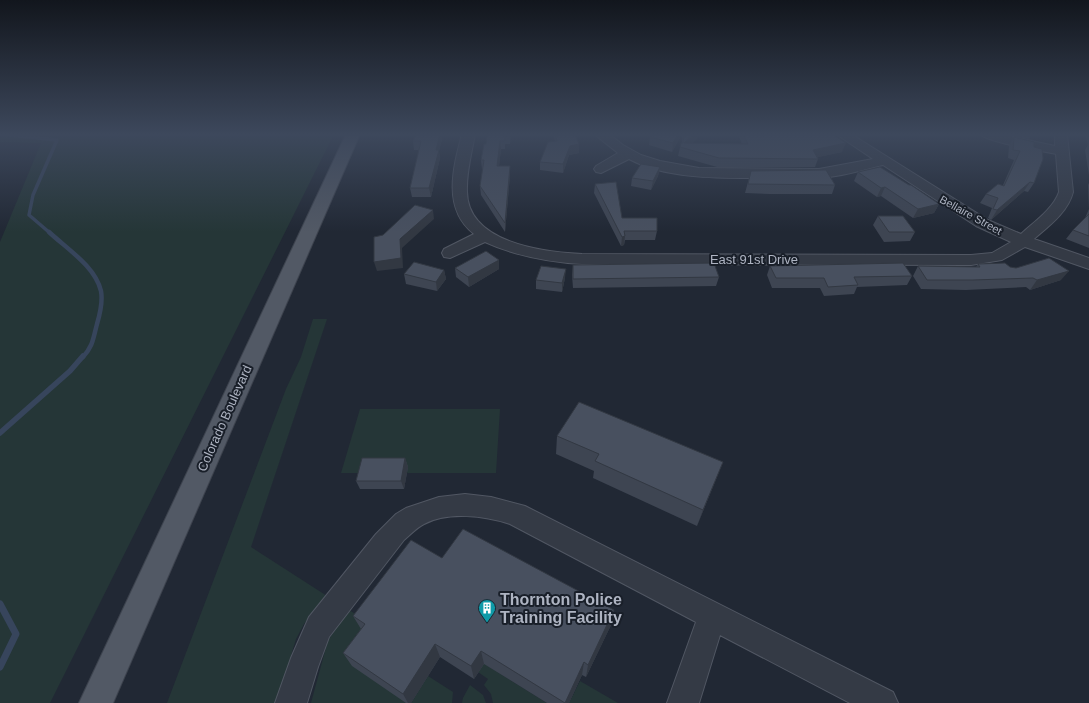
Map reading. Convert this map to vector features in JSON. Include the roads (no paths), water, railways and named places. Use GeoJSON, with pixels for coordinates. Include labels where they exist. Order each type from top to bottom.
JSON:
{"type":"FeatureCollection","features":[{"type":"Feature","properties":{"kind":"main road","name":"Colorado Boulevard"},"geometry":{"type":"LineString","coordinates":[[96,703],[338,167]]}},
{"type":"Feature","properties":{"kind":"street","name":"East 91st Drive"},"geometry":{"type":"LineString","coordinates":[[463,167],[459,191],[460,200],[468,220],[485,235],[508,246],[535,254],[582,259],[979,258],[1004,254],[1023,241],[1059,208],[1064,200],[1066,192],[1063,167]]}},
{"type":"Feature","properties":{"kind":"street"},"geometry":{"type":"LineString","coordinates":[[601,169],[605,167]]}},
{"type":"Feature","properties":{"kind":"street"},"geometry":{"type":"LineString","coordinates":[[669,167],[721,174],[827,173],[856,167]]}},
{"type":"Feature","properties":{"kind":"street","name":"Bellaire Street"},"geometry":{"type":"LineString","coordinates":[[893,167],[966,214],[1023,241],[1089,264]]}},
{"type":"Feature","properties":{"kind":"street"},"geometry":{"type":"LineString","coordinates":[[450,253],[485,235]]}},
{"type":"Feature","properties":{"kind":"street"},"geometry":{"type":"LineString","coordinates":[[291,703],[300,672],[317,630],[393,534],[415,516],[442,508],[487,507],[516,514],[882,703]]}},
{"type":"Feature","properties":{"kind":"street"},"geometry":{"type":"LineString","coordinates":[[683,703],[712,616]]}},
{"type":"Feature","properties":{"kind":"waterway"},"geometry":{"type":"LineString","coordinates":[[45,167],[33,195],[29,215],[50,233]]}},
{"type":"Feature","properties":{"kind":"waterway"},"geometry":{"type":"LineString","coordinates":[[49,232],[80,258],[93,274],[101,291],[101,308],[91,346],[83,357]]}},
{"type":"Feature","properties":{"kind":"waterway"},"geometry":{"type":"LineString","coordinates":[[0,433],[70,371],[83,356]]}},
{"type":"Feature","properties":{"kind":"waterway"},"geometry":{"type":"LineString","coordinates":[[0,604],[16,634],[0,667]]}},
{"type":"Feature","properties":{"kind":"place","name":"Thornton Police Training Facility"},"geometry":{"type":"Point","coordinates":[487,623]}}]}
